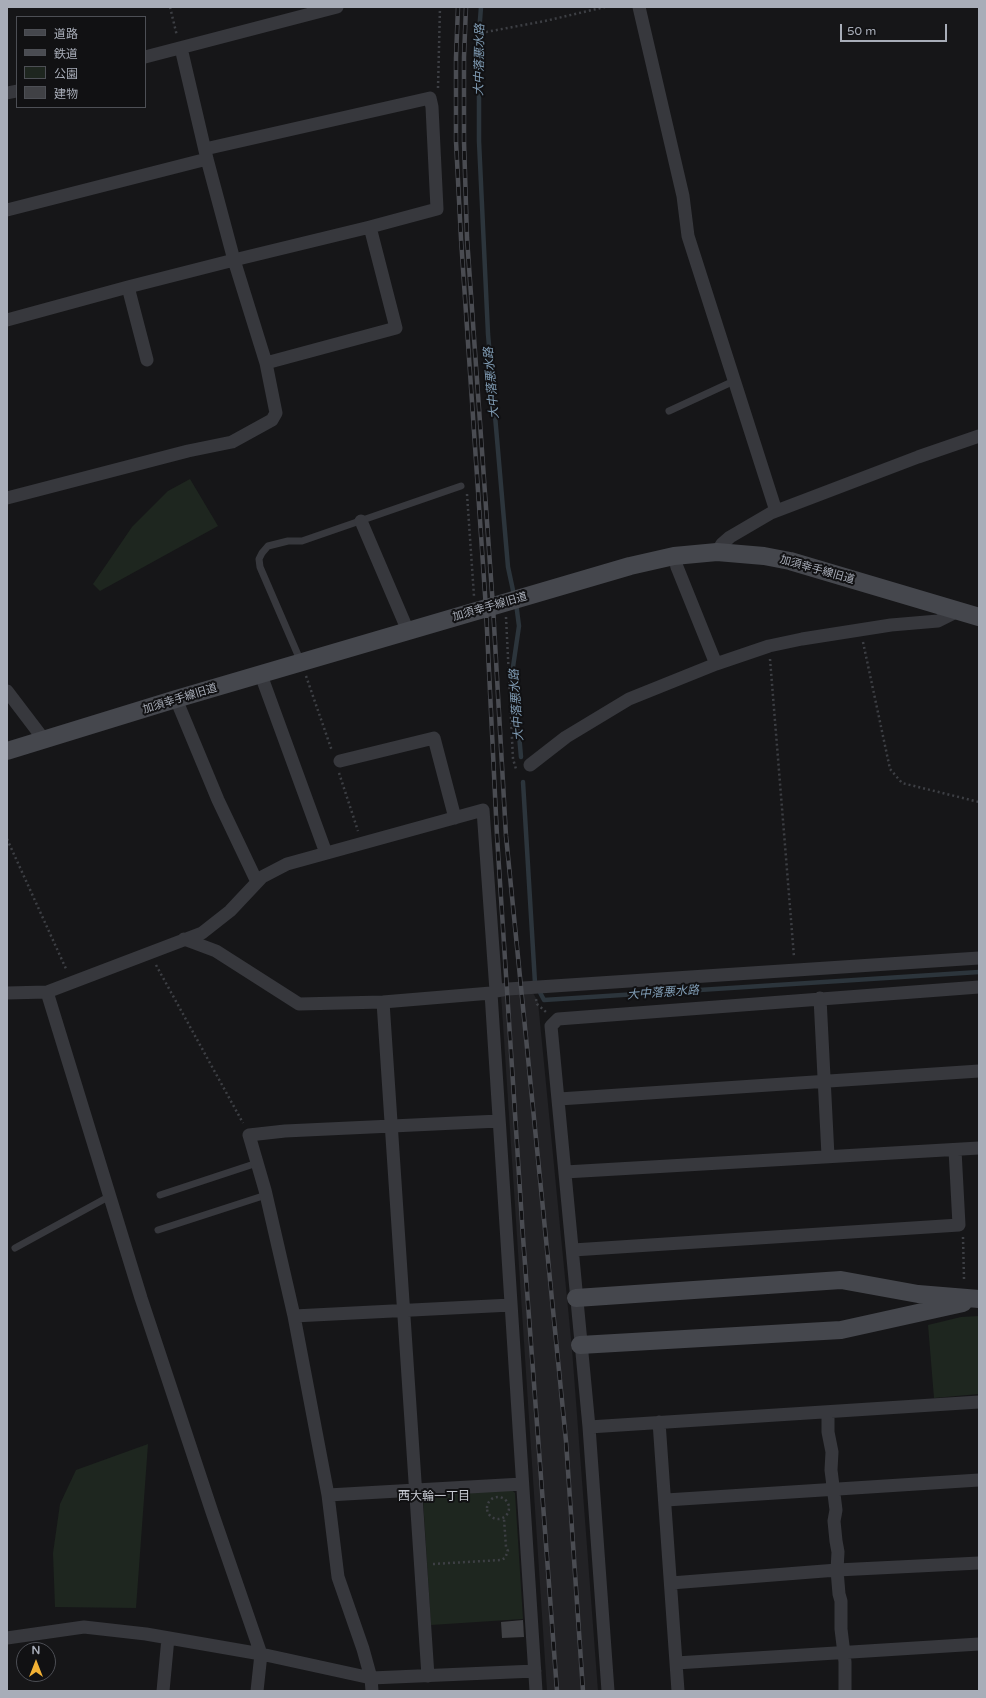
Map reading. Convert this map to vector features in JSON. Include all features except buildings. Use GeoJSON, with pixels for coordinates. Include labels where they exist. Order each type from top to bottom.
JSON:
{"type":"FeatureCollection","features":[{"type":"Feature","properties":{"kind":"street"},"geometry":{"type":"LineString","coordinates":[[146,57],[337,7]]}},
{"type":"Feature","properties":{"kind":"street"},"geometry":{"type":"LineString","coordinates":[[639,7],[683,196],[688,236],[776,512]]}},
{"type":"Feature","properties":{"kind":"street"},"geometry":{"type":"LineString","coordinates":[[7,498],[188,451],[232,442],[272,420],[276,413],[266,363],[234,260],[180,48]]}},
{"type":"Feature","properties":{"kind":"street"},"geometry":{"type":"LineString","coordinates":[[7,210],[206,154],[430,98],[432,107],[437,209],[128,287],[7,320]]}},
{"type":"Feature","properties":{"kind":"street"},"geometry":{"type":"LineString","coordinates":[[266,363],[396,328],[370,227]]}},
{"type":"Feature","properties":{"kind":"street"},"geometry":{"type":"LineString","coordinates":[[128,287],[147,360]]}},
{"type":"Feature","properties":{"kind":"street"},"geometry":{"type":"LineString","coordinates":[[717,552],[722,544],[730,537],[776,512],[979,436]]}},
{"type":"Feature","properties":{"kind":"street"},"geometry":{"type":"LineString","coordinates":[[361,521],[408,631]]}},
{"type":"Feature","properties":{"kind":"street","name":"加須幸手線旧道"},"geometry":{"type":"LineString","coordinates":[[7,752],[176,699],[301,662],[630,566],[674,556],[717,552],[752,554],[790,561],[979,617]]}},
{"type":"Feature","properties":{"kind":"street"},"geometry":{"type":"LineString","coordinates":[[674,556],[716,664]]}},
{"type":"Feature","properties":{"kind":"street"},"geometry":{"type":"LineString","coordinates":[[530,765],[566,737],[629,699],[716,664],[769,646],[860,630],[938,621],[958,611]]}},
{"type":"Feature","properties":{"kind":"street"},"geometry":{"type":"LineString","coordinates":[[261,675],[326,853]]}},
{"type":"Feature","properties":{"kind":"street"},"geometry":{"type":"LineString","coordinates":[[7,691],[45,740]]}},
{"type":"Feature","properties":{"kind":"street"},"geometry":{"type":"LineString","coordinates":[[176,699],[218,800],[258,882]]}},
{"type":"Feature","properties":{"kind":"street"},"geometry":{"type":"LineString","coordinates":[[340,761],[434,738],[455,818]]}},
{"type":"Feature","properties":{"kind":"street"},"geometry":{"type":"LineString","coordinates":[[7,993],[47,992],[202,933],[230,910],[262,877],[287,864],[483,810],[494,992],[499,1121],[536,1691]]}},
{"type":"Feature","properties":{"kind":"street"},"geometry":{"type":"LineString","coordinates":[[184,939],[216,951],[299,1004],[383,1002],[494,992],[508,989],[979,958]]}},
{"type":"Feature","properties":{"kind":"street"},"geometry":{"type":"LineString","coordinates":[[608,1691],[589,1427],[580,1345],[573,1250],[551,1026],[558,1019],[979,987]]}},
{"type":"Feature","properties":{"kind":"street"},"geometry":{"type":"LineString","coordinates":[[47,992],[142,1298],[207,1497],[261,1654],[257,1691]]}},
{"type":"Feature","properties":{"kind":"street"},"geometry":{"type":"LineString","coordinates":[[820,998],[828,1156]]}},
{"type":"Feature","properties":{"kind":"street"},"geometry":{"type":"LineString","coordinates":[[383,1002],[428,1676]]}},
{"type":"Feature","properties":{"kind":"street"},"geometry":{"type":"LineString","coordinates":[[559,1099],[979,1072]]}},
{"type":"Feature","properties":{"kind":"street"},"geometry":{"type":"LineString","coordinates":[[371,1685],[363,1649],[338,1577],[328,1495],[294,1316],[266,1195],[249,1135],[285,1131],[499,1121]]}},
{"type":"Feature","properties":{"kind":"street"},"geometry":{"type":"LineString","coordinates":[[565,1172],[979,1148]]}},
{"type":"Feature","properties":{"kind":"street"},"geometry":{"type":"LineString","coordinates":[[573,1250],[960,1225],[955,1150]]}},
{"type":"Feature","properties":{"kind":"street"},"geometry":{"type":"LineString","coordinates":[[576,1298],[840,1280],[918,1294],[979,1299]]}},
{"type":"Feature","properties":{"kind":"street"},"geometry":{"type":"LineString","coordinates":[[580,1345],[841,1330],[979,1299]]}},
{"type":"Feature","properties":{"kind":"street"},"geometry":{"type":"LineString","coordinates":[[294,1316],[511,1305]]}},
{"type":"Feature","properties":{"kind":"street"},"geometry":{"type":"LineString","coordinates":[[589,1427],[979,1402]]}},
{"type":"Feature","properties":{"kind":"street"},"geometry":{"type":"LineString","coordinates":[[828,1412],[828,1432],[832,1452],[831,1470],[836,1510],[834,1521],[838,1552],[845,1691]]}},
{"type":"Feature","properties":{"kind":"street"},"geometry":{"type":"LineString","coordinates":[[659,1422],[666,1500],[678,1691]]}},
{"type":"Feature","properties":{"kind":"street"},"geometry":{"type":"LineString","coordinates":[[666,1500],[979,1480]]}},
{"type":"Feature","properties":{"kind":"street"},"geometry":{"type":"LineString","coordinates":[[328,1495],[522,1484]]}},
{"type":"Feature","properties":{"kind":"street"},"geometry":{"type":"LineString","coordinates":[[671,1583],[838,1570],[979,1563]]}},
{"type":"Feature","properties":{"kind":"street"},"geometry":{"type":"LineString","coordinates":[[7,1638],[84,1627],[168,1638],[261,1654],[371,1685],[428,1676],[535,1671]]}},
{"type":"Feature","properties":{"kind":"street"},"geometry":{"type":"LineString","coordinates":[[163,1691],[168,1638]]}},
{"type":"Feature","properties":{"kind":"street"},"geometry":{"type":"LineString","coordinates":[[676,1663],[979,1644]]}},
{"type":"Feature","properties":{"kind":"lane"},"geometry":{"type":"LineString","coordinates":[[669,411],[734,381]]}},
{"type":"Feature","properties":{"kind":"lane"},"geometry":{"type":"LineString","coordinates":[[301,662],[260,567],[259,559],[268,546],[288,541],[302,541],[461,486]]}},
{"type":"Feature","properties":{"kind":"lane"},"geometry":{"type":"LineString","coordinates":[[160,1195],[257,1163]]}},
{"type":"Feature","properties":{"kind":"lane"},"geometry":{"type":"LineString","coordinates":[[158,1230],[266,1195]]}},
{"type":"Feature","properties":{"kind":"lane"},"geometry":{"type":"LineString","coordinates":[[15,1248],[110,1196]]}},
{"type":"Feature","properties":{"kind":"path"},"geometry":{"type":"LineString","coordinates":[[170,7],[180,48]]}},
{"type":"Feature","properties":{"kind":"path"},"geometry":{"type":"LineString","coordinates":[[430,98],[436,94],[438,88],[440,7]]}},
{"type":"Feature","properties":{"kind":"path"},"geometry":{"type":"LineString","coordinates":[[486,32],[545,21],[605,7]]}},
{"type":"Feature","properties":{"kind":"path"},"geometry":{"type":"LineString","coordinates":[[461,486],[466,486],[474,602]]}},
{"type":"Feature","properties":{"kind":"path"},"geometry":{"type":"LineString","coordinates":[[506,603],[513,759],[516,769],[530,765]]}},
{"type":"Feature","properties":{"kind":"path"},"geometry":{"type":"LineString","coordinates":[[860,630],[890,769],[902,783],[979,802]]}},
{"type":"Feature","properties":{"kind":"path"},"geometry":{"type":"LineString","coordinates":[[769,646],[795,970]]}},
{"type":"Feature","properties":{"kind":"path"},"geometry":{"type":"LineString","coordinates":[[7,839],[72,982]]}},
{"type":"Feature","properties":{"kind":"path"},"geometry":{"type":"LineString","coordinates":[[149,952],[249,1135]]}},
{"type":"Feature","properties":{"kind":"path"},"geometry":{"type":"LineString","coordinates":[[960,1225],[963,1233],[964,1279]]}},
{"type":"Feature","properties":{"kind":"path"},"geometry":{"type":"LineString","coordinates":[[421,1565],[502,1560],[505,1558],[508,1551],[506,1547],[504,1519],[509,1510],[508,1503],[500,1496],[493,1497],[488,1501],[487,1513],[491,1517],[504,1519]]}},
{"type":"Feature","properties":{"kind":"shaded area"},"geometry":{"type":"Polygon","coordinates":[[[532,991],[538,1002],[572,1349],[598,1691],[547,1691],[501,994],[532,991]]]}},
{"type":"Feature","properties":{"kind":"green space"},"geometry":{"type":"Polygon","coordinates":[[[190,479],[218,526],[100,591],[93,584],[132,527],[168,491],[190,479]]]}},
{"type":"Feature","properties":{"kind":"green space"},"geometry":{"type":"Polygon","coordinates":[[[979,1316],[979,1394],[934,1398],[928,1325],[961,1317],[979,1316]]]}},
{"type":"Feature","properties":{"kind":"green space"},"geometry":{"type":"Polygon","coordinates":[[[148,1444],[136,1608],[55,1607],[53,1553],[60,1504],[76,1470],[148,1444]]]}},
{"type":"Feature","properties":{"kind":"green space"},"geometry":{"type":"Polygon","coordinates":[[[510,1488],[515,1493],[523,1619],[431,1625],[423,1499],[428,1493],[510,1488]]]}},
{"type":"Feature","properties":{"kind":"waterway","name":"大中落悪水路"},"geometry":{"type":"LineString","coordinates":[[481,7],[479,33],[479,141],[488,334],[508,567],[514,595]]}},
{"type":"Feature","properties":{"kind":"waterway","name":"大中落悪水路"},"geometry":{"type":"LineString","coordinates":[[516,603],[519,626],[513,667],[521,757]]}},
{"type":"Feature","properties":{"kind":"waterway","name":"大中落悪水路"},"geometry":{"type":"LineString","coordinates":[[523,782],[535,983],[544,1000],[979,972]]}},
{"type":"Feature","properties":{"kind":"railway"},"geometry":{"type":"LineString","coordinates":[[458,7],[456,58],[456,141],[461,239],[486,609],[497,836],[523,1237],[557,1691]]}},
{"type":"Feature","properties":{"kind":"railway"},"geometry":{"type":"LineString","coordinates":[[466,7],[464,57],[464,141],[467,238],[493,607],[506,836],[566,1441],[583,1691]]}},
{"type":"Feature","properties":{"kind":"district","name":"西大輪一丁目"},"geometry":{"type":"Point","coordinates":[434,1497]}}]}
